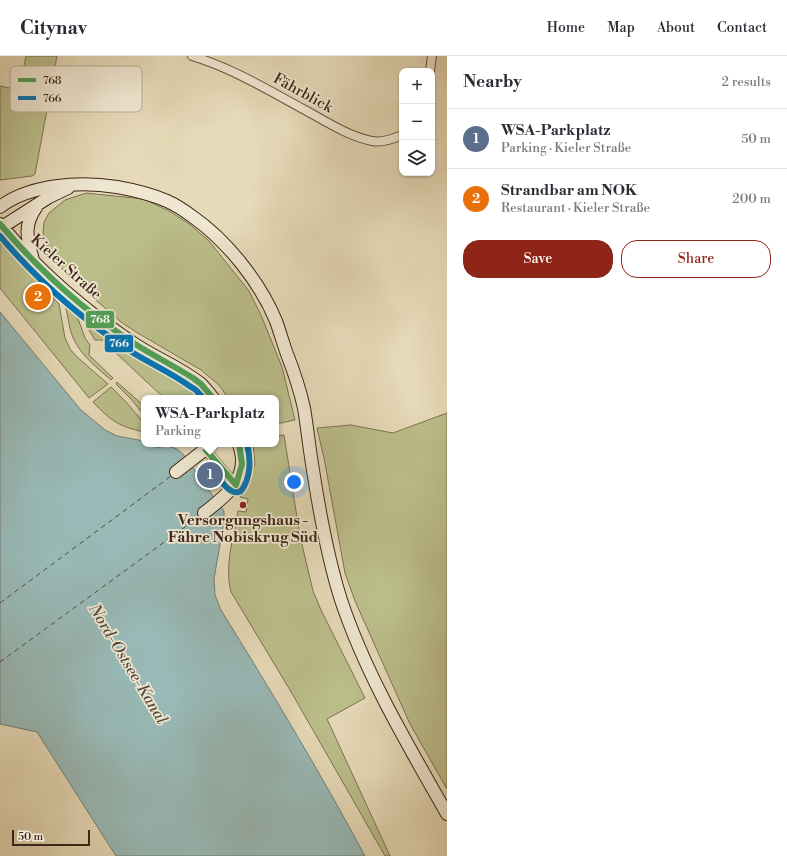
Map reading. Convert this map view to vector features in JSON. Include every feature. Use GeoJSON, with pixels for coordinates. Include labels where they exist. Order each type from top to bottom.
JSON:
{"type":"FeatureCollection","features":[{"type":"Feature","properties":{"kind":"main road"},"geometry":{"type":"LineString","coordinates":[[1,226],[74,185]]}},
{"type":"Feature","properties":{"kind":"main road"},"geometry":{"type":"LineString","coordinates":[[0,207],[9,200],[45,187],[74,185],[111,186],[134,190],[169,202],[203,224],[221,240],[257,286],[275,319],[304,407],[325,540],[335,581],[350,625],[392,715],[447,814]]}},
{"type":"Feature","properties":{"kind":"main road"},"geometry":{"type":"LineString","coordinates":[[34,261],[29,244],[27,229],[30,215],[38,204]]}},
{"type":"Feature","properties":{"kind":"main road","name":"Kieler Straße"},"geometry":{"type":"LineString","coordinates":[[1,226],[34,261],[72,297],[135,345],[202,385],[210,395]]}},
{"type":"Feature","properties":{"kind":"main road"},"geometry":{"type":"LineString","coordinates":[[176,472],[209,447]]}},
{"type":"Feature","properties":{"kind":"main road"},"geometry":{"type":"LineString","coordinates":[[204,513],[236,485],[243,460],[240,447]]}},
{"type":"Feature","properties":{"kind":"street","name":"Fährblick"},"geometry":{"type":"LineString","coordinates":[[192,56],[240,74],[337,128],[374,141],[390,140],[399,136]]}},
{"type":"Feature","properties":{"kind":"street"},"geometry":{"type":"LineString","coordinates":[[430,68],[432,56]]}},
{"type":"Feature","properties":{"kind":"street"},"geometry":{"type":"LineString","coordinates":[[209,447],[236,485]]}},
{"type":"Feature","properties":{"kind":"green space"},"geometry":{"type":"Polygon","coordinates":[[[26,56],[57,56],[55,66],[24,66],[26,56]]]}},
{"type":"Feature","properties":{"kind":"green space"},"geometry":{"type":"Polygon","coordinates":[[[0,86],[10,88],[10,112],[47,112],[35,174],[32,176],[0,180],[0,86]]]}},
{"type":"Feature","properties":{"kind":"green space"},"geometry":{"type":"Polygon","coordinates":[[[86,193],[144,199],[169,211],[188,223],[209,241],[249,291],[261,315],[282,367],[295,420],[279,423],[279,395],[226,395],[219,385],[201,370],[121,322],[66,274],[48,250],[43,233],[44,222],[49,213],[65,200],[86,193]]]}},
{"type":"Feature","properties":{"kind":"green space"},"geometry":{"type":"Polygon","coordinates":[[[0,243],[59,304],[65,338],[70,349],[108,384],[89,398],[0,288],[0,243]]]}},
{"type":"Feature","properties":{"kind":"green space"},"geometry":{"type":"Polygon","coordinates":[[[63,299],[76,313],[85,338],[90,345],[89,355],[113,378],[111,380],[86,358],[77,345],[70,329],[63,299]]]}},
{"type":"Feature","properties":{"kind":"green space"},"geometry":{"type":"Polygon","coordinates":[[[92,323],[131,354],[186,384],[198,395],[161,395],[102,340],[95,340],[89,330],[89,326],[92,323]]]}},
{"type":"Feature","properties":{"kind":"green space"},"geometry":{"type":"Polygon","coordinates":[[[117,382],[141,403],[141,411],[131,399],[116,384],[117,382]]]}},
{"type":"Feature","properties":{"kind":"green space"},"geometry":{"type":"Polygon","coordinates":[[[111,387],[141,420],[141,431],[116,422],[93,402],[111,387]]]}},
{"type":"Feature","properties":{"kind":"green space"},"geometry":{"type":"Polygon","coordinates":[[[447,413],[447,789],[410,724],[355,601],[345,573],[317,428],[351,425],[393,433],[447,413]]]}},
{"type":"Feature","properties":{"kind":"green space"},"geometry":{"type":"Polygon","coordinates":[[[284,435],[300,536],[313,591],[365,698],[327,719],[390,856],[385,856],[290,690],[231,592],[229,582],[230,551],[238,511],[246,512],[248,499],[240,497],[255,464],[253,447],[279,447],[279,436],[284,435]]]}},
{"type":"Feature","properties":{"kind":"water","name":"Nord-Ostsee-Kanal"},"geometry":{"type":"Polygon","coordinates":[[[0,312],[80,409],[105,430],[117,436],[141,440],[141,447],[171,447],[177,449],[183,454],[224,511],[224,521],[214,579],[215,595],[221,610],[295,732],[365,856],[116,856],[37,732],[0,724],[0,312]]]}},
{"type":"Feature","properties":{"kind":"ferry route"},"geometry":{"type":"LineString","coordinates":[[0,603],[171,476]]}},
{"type":"Feature","properties":{"kind":"ferry route"},"geometry":{"type":"LineString","coordinates":[[0,662],[200,516]]}},
{"type":"Feature","properties":{"kind":"transit line","name":"768"},"geometry":{"type":"LineString","coordinates":[[0,224],[30,258],[80,304],[135,344],[193,378],[201,384],[210,395]]}},
{"type":"Feature","properties":{"kind":"transit line","name":"766"},"geometry":{"type":"LineString","coordinates":[[0,236],[29,268],[61,298],[95,326],[130,351],[196,390],[200,395]]}},
{"type":"Feature","properties":{"kind":"transit line","name":"768"},"geometry":{"type":"LineString","coordinates":[[209,447],[206,450],[236,485],[242,464],[239,447]]}},
{"type":"Feature","properties":{"kind":"transit line","name":"766"},"geometry":{"type":"LineString","coordinates":[[213,471],[233,492],[241,491],[247,480],[249,468],[248,447]]}},
{"type":"Feature","properties":{"kind":"place","name":"Strandbar am NOK"},"geometry":{"type":"Point","coordinates":[38,297]}},
{"type":"Feature","properties":{"kind":"place","name":"WSA-Parkplatz"},"geometry":{"type":"Point","coordinates":[210,475]}},
{"type":"Feature","properties":{"kind":"place","name":"Versorgungshaus - Fähre Nobiskrug Süd"},"geometry":{"type":"Point","coordinates":[243,505]}}]}
